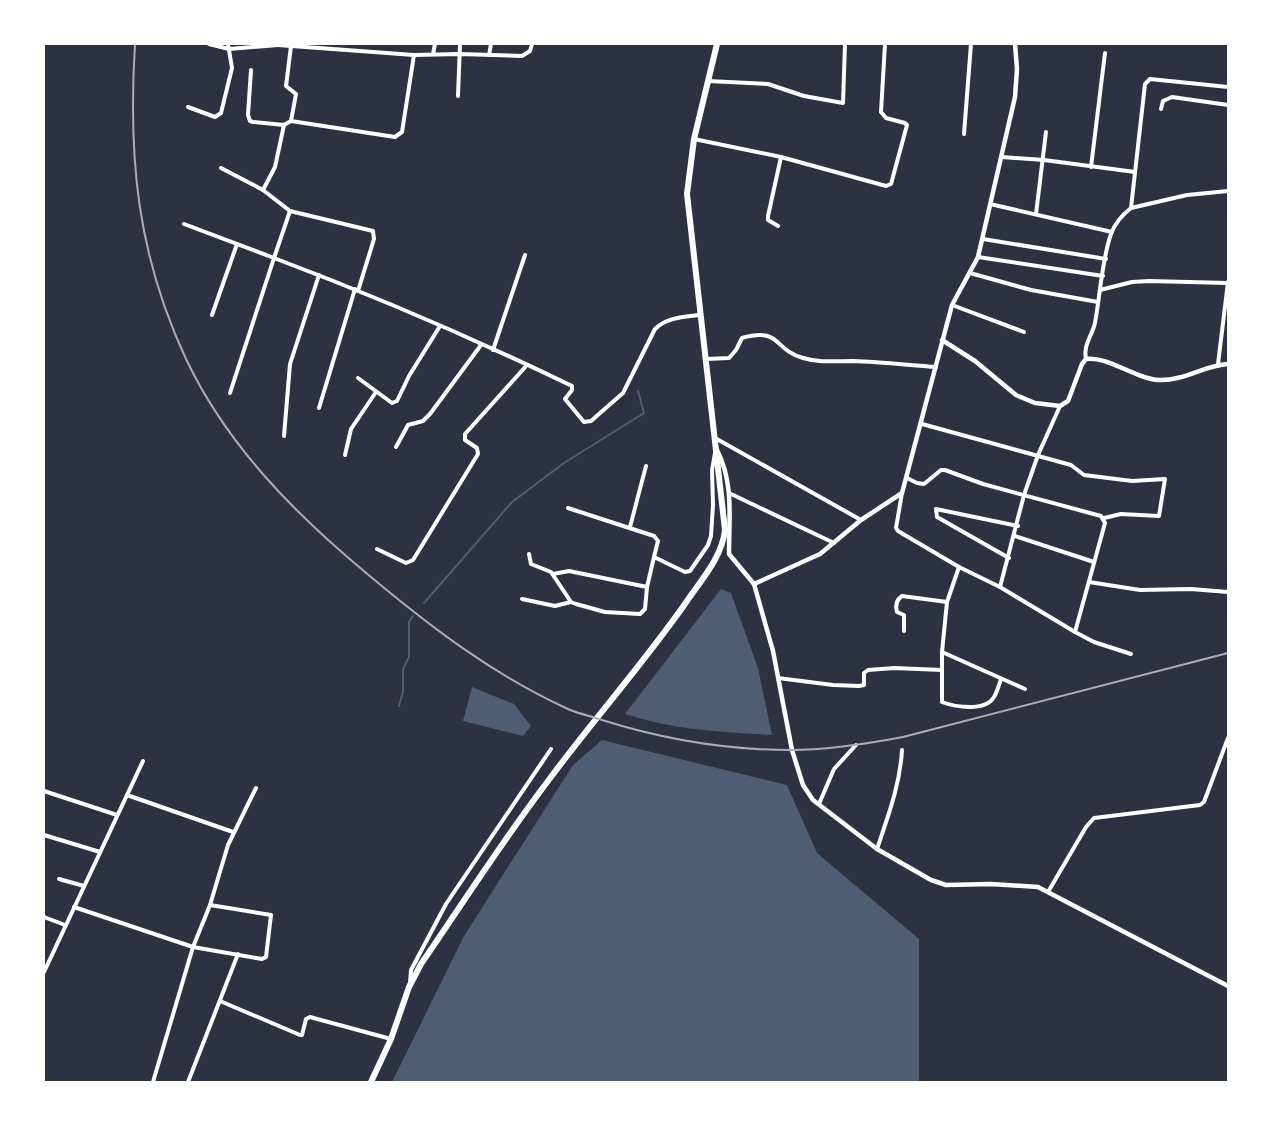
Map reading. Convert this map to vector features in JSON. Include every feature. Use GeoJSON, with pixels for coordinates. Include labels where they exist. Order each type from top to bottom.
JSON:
{"type":"FeatureCollection","features":[{"type":"Feature","properties":{"kind":"main road"},"geometry":{"type":"LineString","coordinates":[[371,1083],[391,1039],[409,987],[421,964],[549,779],[666,631],[718,556],[725,530],[687,183],[694,139],[717,44]]}},
{"type":"Feature","properties":{"kind":"street"},"geometry":{"type":"LineString","coordinates":[[209,44],[229,49],[278,44],[414,55],[522,56],[530,51],[532,44]]}},
{"type":"Feature","properties":{"kind":"street"},"geometry":{"type":"LineString","coordinates":[[188,107],[215,117],[221,113],[232,68],[228,44]]}},
{"type":"Feature","properties":{"kind":"street"},"geometry":{"type":"LineString","coordinates":[[364,52],[366,44]]}},
{"type":"Feature","properties":{"kind":"street"},"geometry":{"type":"LineString","coordinates":[[433,54],[435,44]]}},
{"type":"Feature","properties":{"kind":"street"},"geometry":{"type":"LineString","coordinates":[[458,96],[460,44]]}},
{"type":"Feature","properties":{"kind":"street"},"geometry":{"type":"LineString","coordinates":[[489,55],[491,44]]}},
{"type":"Feature","properties":{"kind":"street"},"geometry":{"type":"LineString","coordinates":[[708,81],[768,84],[804,96],[843,102],[845,44]]}},
{"type":"Feature","properties":{"kind":"street"},"geometry":{"type":"LineString","coordinates":[[694,139],[781,157],[886,186],[891,184],[907,125],[886,118],[881,112],[885,44]]}},
{"type":"Feature","properties":{"kind":"street"},"geometry":{"type":"LineString","coordinates":[[964,134],[971,44]]}},
{"type":"Feature","properties":{"kind":"street"},"geometry":{"type":"LineString","coordinates":[[1015,44],[1017,82],[978,257],[952,305],[902,493],[897,530],[1075,632],[1094,642],[1131,654]]}},
{"type":"Feature","properties":{"kind":"street"},"geometry":{"type":"LineString","coordinates":[[291,46],[286,86],[296,94],[291,121]]}},
{"type":"Feature","properties":{"kind":"street"},"geometry":{"type":"LineString","coordinates":[[1091,167],[1105,53]]}},
{"type":"Feature","properties":{"kind":"street"},"geometry":{"type":"LineString","coordinates":[[251,70],[248,115],[253,122],[284,125],[291,121],[394,137],[399,136],[402,132],[414,55]]}},
{"type":"Feature","properties":{"kind":"street"},"geometry":{"type":"LineString","coordinates":[[1131,208],[1147,80],[1228,87]]}},
{"type":"Feature","properties":{"kind":"street"},"geometry":{"type":"LineString","coordinates":[[1161,109],[1163,101],[1172,97],[1228,105]]}},
{"type":"Feature","properties":{"kind":"street"},"geometry":{"type":"LineString","coordinates":[[263,190],[275,167],[284,125]]}},
{"type":"Feature","properties":{"kind":"street"},"geometry":{"type":"LineString","coordinates":[[1036,214],[1046,132]]}},
{"type":"Feature","properties":{"kind":"street"},"geometry":{"type":"LineString","coordinates":[[778,226],[768,220],[768,216],[781,157]]}},
{"type":"Feature","properties":{"kind":"street"},"geometry":{"type":"LineString","coordinates":[[1002,157],[1135,172]]}},
{"type":"Feature","properties":{"kind":"street"},"geometry":{"type":"LineString","coordinates":[[221,168],[263,190],[291,211],[372,230],[375,233],[319,408]]}},
{"type":"Feature","properties":{"kind":"street"},"geometry":{"type":"LineString","coordinates":[[1000,587],[1018,526],[1024,495],[1038,455],[1060,406],[1068,401],[1086,359],[1085,346],[1094,326],[1112,232],[1121,216],[1131,208],[1187,195],[1228,191]]}},
{"type":"Feature","properties":{"kind":"street"},"geometry":{"type":"LineString","coordinates":[[990,204],[1112,232]]}},
{"type":"Feature","properties":{"kind":"street"},"geometry":{"type":"LineString","coordinates":[[230,393],[291,211]]}},
{"type":"Feature","properties":{"kind":"street"},"geometry":{"type":"LineString","coordinates":[[184,224],[356,290],[527,364],[572,386],[572,390],[565,399],[582,421],[587,423],[623,393],[641,355],[660,324],[701,314]]}},
{"type":"Feature","properties":{"kind":"street"},"geometry":{"type":"LineString","coordinates":[[982,238],[1106,259]]}},
{"type":"Feature","properties":{"kind":"street"},"geometry":{"type":"LineString","coordinates":[[212,315],[237,244]]}},
{"type":"Feature","properties":{"kind":"street"},"geometry":{"type":"LineString","coordinates":[[493,350],[525,255]]}},
{"type":"Feature","properties":{"kind":"street"},"geometry":{"type":"LineString","coordinates":[[978,257],[1103,276]]}},
{"type":"Feature","properties":{"kind":"street"},"geometry":{"type":"LineString","coordinates":[[970,273],[1032,290],[1098,302]]}},
{"type":"Feature","properties":{"kind":"street"},"geometry":{"type":"LineString","coordinates":[[284,436],[290,364],[319,275]]}},
{"type":"Feature","properties":{"kind":"street"},"geometry":{"type":"LineString","coordinates":[[1100,290],[1132,282],[1149,281],[1228,283],[1218,364]]}},
{"type":"Feature","properties":{"kind":"street"},"geometry":{"type":"LineString","coordinates":[[952,305],[1024,332]]}},
{"type":"Feature","properties":{"kind":"street"},"geometry":{"type":"LineString","coordinates":[[358,378],[392,403],[397,401],[409,375],[440,326]]}},
{"type":"Feature","properties":{"kind":"street"},"geometry":{"type":"LineString","coordinates":[[706,359],[729,358],[742,338],[768,335],[774,337],[783,347],[800,358],[936,368]]}},
{"type":"Feature","properties":{"kind":"street"},"geometry":{"type":"LineString","coordinates":[[942,340],[975,361],[1016,395],[1035,403],[1060,406]]}},
{"type":"Feature","properties":{"kind":"street"},"geometry":{"type":"LineString","coordinates":[[396,447],[408,425],[423,421],[481,345]]}},
{"type":"Feature","properties":{"kind":"street"},"geometry":{"type":"LineString","coordinates":[[1086,359],[1094,358],[1147,379],[1162,380],[1179,378],[1218,364],[1228,364]]}},
{"type":"Feature","properties":{"kind":"street"},"geometry":{"type":"LineString","coordinates":[[377,549],[406,563],[413,560],[478,454],[477,448],[465,440],[465,434],[527,364]]}},
{"type":"Feature","properties":{"kind":"street"},"geometry":{"type":"LineString","coordinates":[[345,455],[351,429],[376,392]]}},
{"type":"Feature","properties":{"kind":"street"},"geometry":{"type":"LineString","coordinates":[[922,424],[1071,465],[1084,475],[1132,481],[1165,479],[1159,516],[1121,514],[1104,519]]}},
{"type":"Feature","properties":{"kind":"street"},"geometry":{"type":"LineString","coordinates":[[714,437],[861,520]]}},
{"type":"Feature","properties":{"kind":"street"},"geometry":{"type":"LineString","coordinates":[[716,447],[725,468],[729,493],[729,555],[754,584],[773,651],[792,750],[803,785],[813,800],[877,849],[915,872],[946,885],[1033,886],[1228,986]]}},
{"type":"Feature","properties":{"kind":"street"},"geometry":{"type":"LineString","coordinates":[[654,557],[688,572],[708,545],[712,527],[712,470],[716,447]]}},
{"type":"Feature","properties":{"kind":"street"},"geometry":{"type":"LineString","coordinates":[[630,527],[646,466]]}},
{"type":"Feature","properties":{"kind":"street"},"geometry":{"type":"LineString","coordinates":[[907,478],[924,484],[941,470],[945,470],[983,484],[1101,516],[1105,523],[1075,632]]}},
{"type":"Feature","properties":{"kind":"street"},"geometry":{"type":"LineString","coordinates":[[729,493],[834,543]]}},
{"type":"Feature","properties":{"kind":"street"},"geometry":{"type":"LineString","coordinates":[[754,584],[820,554],[861,520],[902,493]]}},
{"type":"Feature","properties":{"kind":"street"},"geometry":{"type":"LineString","coordinates":[[522,599],[555,606],[571,602],[598,611],[640,614],[645,609],[647,587],[658,544],[656,537],[568,508]]}},
{"type":"Feature","properties":{"kind":"street"},"geometry":{"type":"LineString","coordinates":[[1009,558],[938,517],[936,509],[1018,526]]}},
{"type":"Feature","properties":{"kind":"street"},"geometry":{"type":"LineString","coordinates":[[1015,536],[1094,562]]}},
{"type":"Feature","properties":{"kind":"street"},"geometry":{"type":"LineString","coordinates":[[529,554],[531,564],[547,569],[571,602]]}},
{"type":"Feature","properties":{"kind":"street"},"geometry":{"type":"LineString","coordinates":[[959,567],[947,602],[942,652],[941,700],[945,704],[976,707],[983,705],[994,698],[1001,679]]}},
{"type":"Feature","properties":{"kind":"street"},"geometry":{"type":"LineString","coordinates":[[552,574],[569,571],[647,587]]}},
{"type":"Feature","properties":{"kind":"street"},"geometry":{"type":"LineString","coordinates":[[1089,582],[1140,591],[1191,589],[1228,592]]}},
{"type":"Feature","properties":{"kind":"street"},"geometry":{"type":"LineString","coordinates":[[904,631],[905,617],[897,612],[896,607],[902,596],[947,602]]}},
{"type":"Feature","properties":{"kind":"street"},"geometry":{"type":"LineString","coordinates":[[942,652],[1025,689]]}},
{"type":"Feature","properties":{"kind":"street"},"geometry":{"type":"LineString","coordinates":[[778,678],[833,686],[860,686],[864,685],[864,673],[868,670],[894,668],[942,670]]}},
{"type":"Feature","properties":{"kind":"street"},"geometry":{"type":"LineString","coordinates":[[1048,892],[1086,827],[1094,818],[1200,805],[1204,802],[1228,738]]}},
{"type":"Feature","properties":{"kind":"street"},"geometry":{"type":"LineString","coordinates":[[819,804],[834,769],[856,746]]}},
{"type":"Feature","properties":{"kind":"street"},"geometry":{"type":"LineString","coordinates":[[409,987],[411,970],[446,904],[551,749]]}},
{"type":"Feature","properties":{"kind":"street"},"geometry":{"type":"LineString","coordinates":[[877,849],[897,790],[902,750]]}},
{"type":"Feature","properties":{"kind":"street"},"geometry":{"type":"LineString","coordinates":[[44,972],[143,761]]}},
{"type":"Feature","properties":{"kind":"street"},"geometry":{"type":"LineString","coordinates":[[153,1083],[193,947],[210,905],[228,845],[256,788]]}},
{"type":"Feature","properties":{"kind":"street"},"geometry":{"type":"LineString","coordinates":[[44,791],[117,815]]}},
{"type":"Feature","properties":{"kind":"street"},"geometry":{"type":"LineString","coordinates":[[127,795],[233,832]]}},
{"type":"Feature","properties":{"kind":"street"},"geometry":{"type":"LineString","coordinates":[[44,835],[100,852]]}},
{"type":"Feature","properties":{"kind":"street"},"geometry":{"type":"LineString","coordinates":[[59,879],[84,886]]}},
{"type":"Feature","properties":{"kind":"street"},"geometry":{"type":"LineString","coordinates":[[74,907],[193,947],[262,959],[266,957],[272,915],[210,905]]}},
{"type":"Feature","properties":{"kind":"street"},"geometry":{"type":"LineString","coordinates":[[44,917],[65,925]]}},
{"type":"Feature","properties":{"kind":"street"},"geometry":{"type":"LineString","coordinates":[[188,1083],[238,954]]}},
{"type":"Feature","properties":{"kind":"street"},"geometry":{"type":"LineString","coordinates":[[220,1000],[300,1035],[302,1035],[306,1019],[310,1017],[391,1039]]}},
{"type":"Feature","properties":{"kind":"water"},"geometry":{"type":"Polygon","coordinates":[[[721,589],[731,593],[758,668],[772,735],[679,727],[625,714],[721,589]]]}},
{"type":"Feature","properties":{"kind":"water"},"geometry":{"type":"Polygon","coordinates":[[[472,687],[514,704],[531,726],[523,736],[463,721],[472,687]]]}},
{"type":"Feature","properties":{"kind":"water"},"geometry":{"type":"Polygon","coordinates":[[[602,740],[787,785],[817,853],[919,939],[919,1082],[392,1082],[464,936],[573,765],[602,740]]]}},
{"type":"Feature","properties":{"kind":"waterway"},"geometry":{"type":"LineString","coordinates":[[424,603],[512,502],[564,463],[644,413],[638,391]]}},
{"type":"Feature","properties":{"kind":"waterway"},"geometry":{"type":"LineString","coordinates":[[399,706],[403,692],[403,669],[409,657],[409,622],[413,616]]}},
{"type":"Feature","properties":{"kind":"railway"},"geometry":{"type":"LineString","coordinates":[[135,44],[133,86],[135,166],[146,243],[169,320],[186,359],[221,420],[264,475],[312,526],[338,549],[462,648],[540,696],[572,711],[648,733],[719,746],[805,750],[903,737],[1228,653]]}}]}
